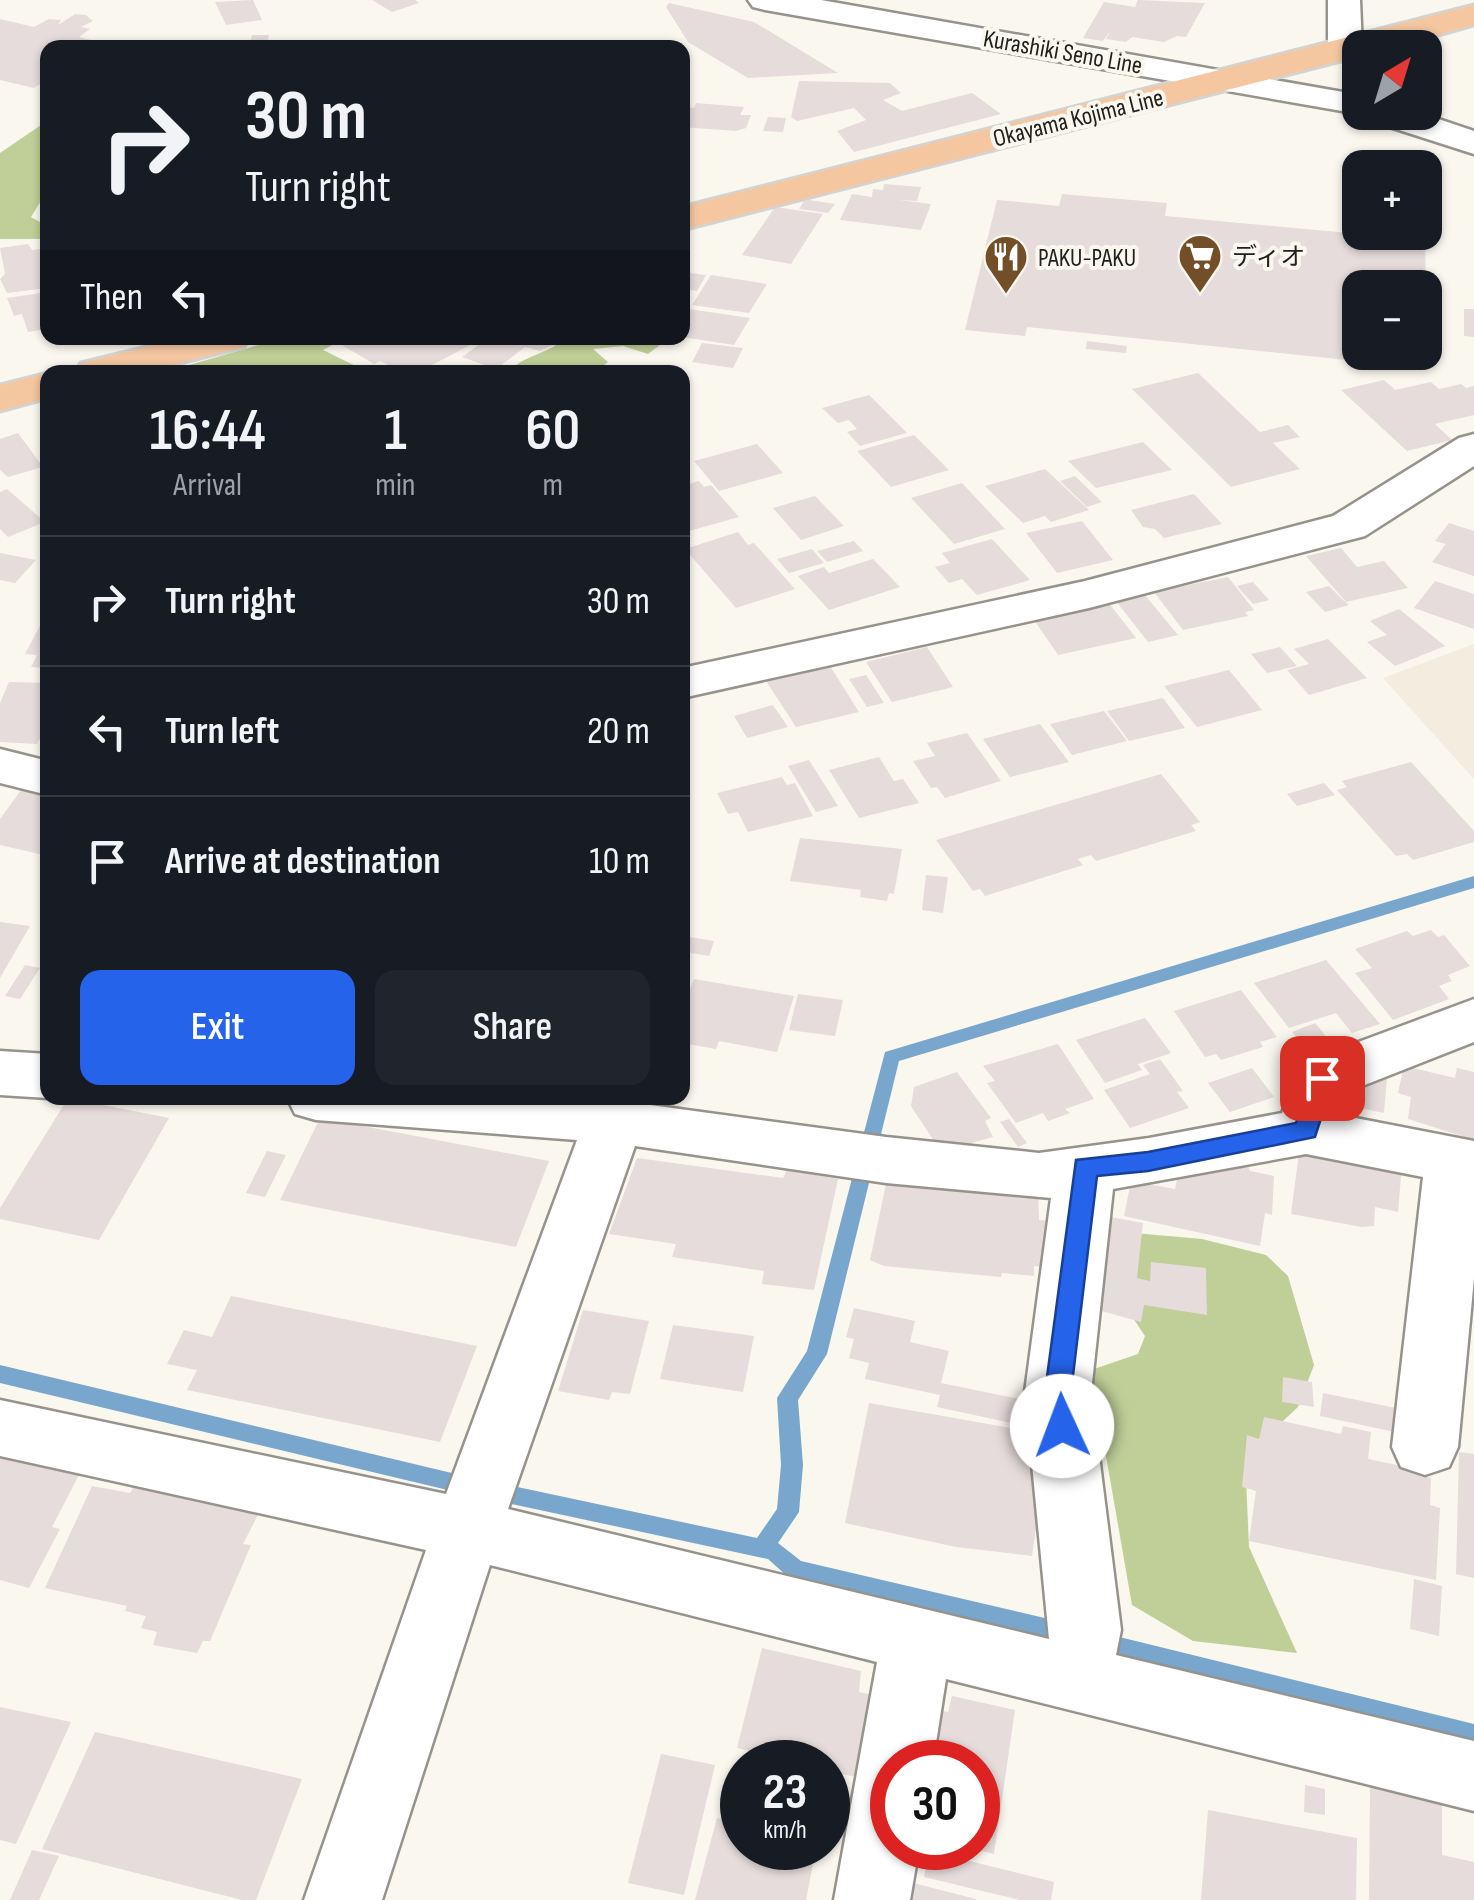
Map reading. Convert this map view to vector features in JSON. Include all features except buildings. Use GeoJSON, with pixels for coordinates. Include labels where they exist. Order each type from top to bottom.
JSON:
{"type":"FeatureCollection","features":[{"type":"Feature","properties":{"kind":"main road","name":"Okayama Kojima Line"},"geometry":{"type":"LineString","coordinates":[[1418,30],[1474,14]]}},
{"type":"Feature","properties":{"kind":"main road","name":"Okayama Kojima Line"},"geometry":{"type":"LineString","coordinates":[[690,217],[1086,113],[1342,52]]}},
{"type":"Feature","properties":{"kind":"main road"},"geometry":{"type":"LineString","coordinates":[[124,365],[202,345]]}},
{"type":"Feature","properties":{"kind":"main road"},"geometry":{"type":"LineString","coordinates":[[0,398],[40,387]]}},
{"type":"Feature","properties":{"kind":"street","name":"Kurashiki Seno Line"},"geometry":{"type":"LineString","coordinates":[[765,0],[1342,103]]}},
{"type":"Feature","properties":{"kind":"street"},"geometry":{"type":"LineString","coordinates":[[1344,0],[1344,30]]}},
{"type":"Feature","properties":{"kind":"street"},"geometry":{"type":"LineString","coordinates":[[1437,130],[1474,142]]}},
{"type":"Feature","properties":{"kind":"street"},"geometry":{"type":"LineString","coordinates":[[690,681],[1089,594],[1350,526],[1474,447]]}},
{"type":"Feature","properties":{"kind":"street"},"geometry":{"type":"LineString","coordinates":[[0,766],[40,776]]}},
{"type":"Feature","properties":{"kind":"street"},"geometry":{"type":"LineString","coordinates":[[1306,1130],[1322,1078],[1474,1020]]}},
{"type":"Feature","properties":{"kind":"street"},"geometry":{"type":"LineString","coordinates":[[0,1073],[40,1076]]}},
{"type":"Feature","properties":{"kind":"street"},"geometry":{"type":"LineString","coordinates":[[407,1105],[614,1121],[1039,1176],[1148,1161],[1306,1130],[1464,1162],[1425,1447]]}},
{"type":"Feature","properties":{"kind":"street"},"geometry":{"type":"LineString","coordinates":[[344,1900],[477,1502],[614,1121]]}},
{"type":"Feature","properties":{"kind":"street"},"geometry":{"type":"LineString","coordinates":[[1081,1655],[1058,1392],[1085,1167]]}},
{"type":"Feature","properties":{"kind":"street"},"geometry":{"type":"LineString","coordinates":[[0,1428],[477,1502],[917,1640],[1081,1655],[1474,1776]]}},
{"type":"Feature","properties":{"kind":"street"},"geometry":{"type":"LineString","coordinates":[[900,1740],[917,1640]]}},
{"type":"Feature","properties":{"kind":"street"},"geometry":{"type":"LineString","coordinates":[[872,1900],[877,1870]]}},
{"type":"Feature","properties":{"kind":"shaded area"},"geometry":{"type":"Polygon","coordinates":[[[1474,644],[1474,779],[1383,678],[1474,644]]]}},
{"type":"Feature","properties":{"kind":"green space"},"geometry":{"type":"Polygon","coordinates":[[[40,126],[40,202],[31,217],[40,222],[40,239],[0,239],[0,153],[40,126]]]}},
{"type":"Feature","properties":{"kind":"green space"},"geometry":{"type":"Polygon","coordinates":[[[259,345],[332,345],[323,350],[354,365],[189,365],[259,345]]]}},
{"type":"Feature","properties":{"kind":"green space"},"geometry":{"type":"Polygon","coordinates":[[[556,345],[660,345],[648,354],[623,346],[593,349],[608,362],[604,365],[517,365],[556,345]]]}},
{"type":"Feature","properties":{"kind":"green space"},"geometry":{"type":"Polygon","coordinates":[[[1134,1233],[1202,1239],[1266,1255],[1288,1276],[1314,1365],[1298,1407],[1245,1456],[1249,1547],[1297,1653],[1193,1641],[1132,1605],[1091,1370],[1138,1354],[1145,1336],[1133,1318],[1134,1233]]]}},
{"type":"Feature","properties":{"kind":"waterway"},"geometry":{"type":"LineString","coordinates":[[762,1548],[788,1512],[792,1465],[787,1398],[817,1354],[891,1057],[1474,882]]}},
{"type":"Feature","properties":{"kind":"waterway"},"geometry":{"type":"LineString","coordinates":[[0,1374],[456,1483],[774,1551],[795,1569],[1070,1634]]}},
{"type":"Feature","properties":{"kind":"waterway"},"geometry":{"type":"LineString","coordinates":[[1095,1641],[1474,1735]]}},
{"type":"Feature","properties":{"kind":"place","name":"ディオ"},"geometry":{"type":"Point","coordinates":[1200,294]}},
{"type":"Feature","properties":{"kind":"place","name":"PAKU-PAKU"},"geometry":{"type":"Point","coordinates":[1006,295]}},
{"type":"Feature","properties":{"kind":"route"},"geometry":{"type":"LineString","coordinates":[[1062,1426],[1058,1392],[1085,1167],[1148,1161],[1306,1130],[1322,1078]]}}]}
